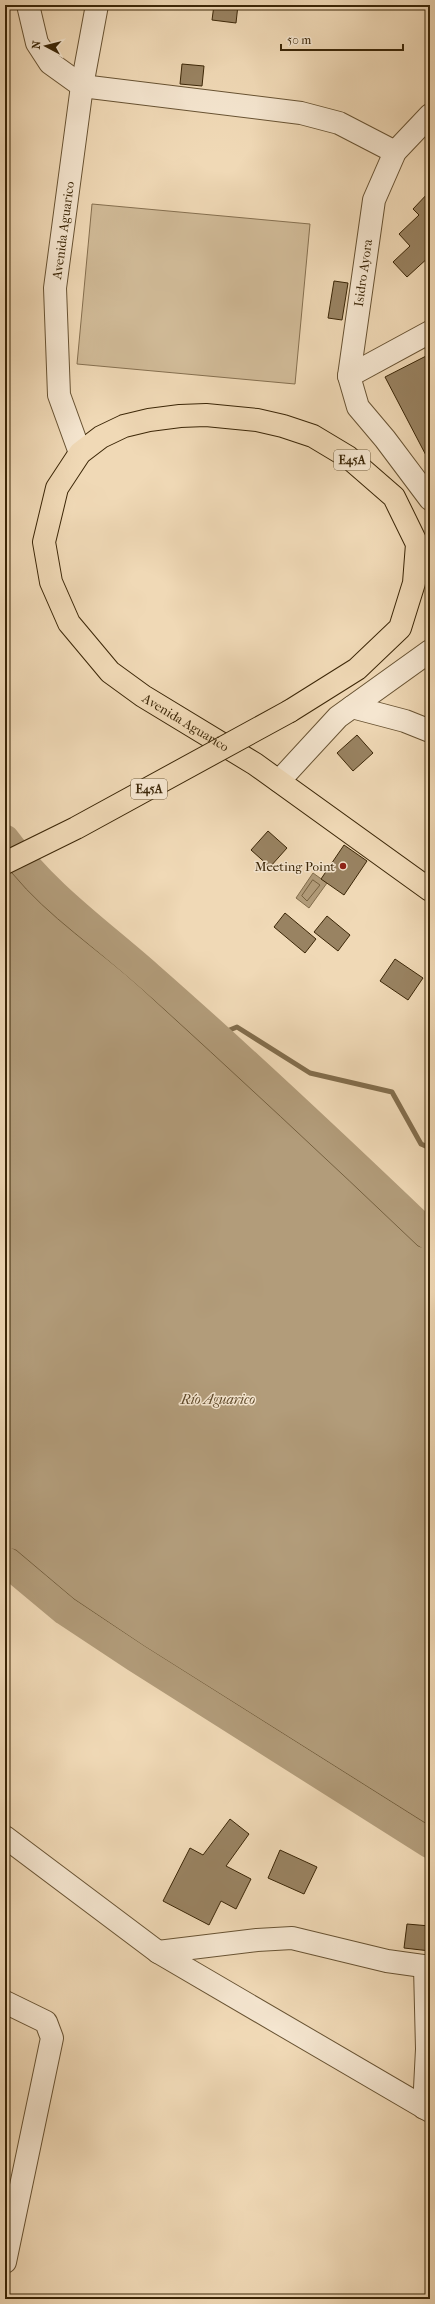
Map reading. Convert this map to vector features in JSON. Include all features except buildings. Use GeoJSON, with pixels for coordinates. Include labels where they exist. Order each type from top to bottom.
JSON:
{"type":"FeatureCollection","features":[{"type":"Feature","properties":{"kind":"highway","name":"E45A"},"geometry":{"type":"LineString","coordinates":[[5,863],[76,828],[290,711],[356,669],[400,628],[414,583],[418,544],[394,497],[348,457],[313,436],[283,426],[256,420],[206,415],[150,420],[124,426],[101,437],[80,453]]}},
{"type":"Feature","properties":{"kind":"highway","name":"Avenida Aguarico"},"geometry":{"type":"LineString","coordinates":[[80,453],[56,488],[44,542],[51,582],[69,623],[110,672],[143,696],[255,764],[430,890]]}},
{"type":"Feature","properties":{"kind":"street"},"geometry":{"type":"LineString","coordinates":[[28,5],[37,43],[50,63],[82,86],[301,114],[339,123],[396,152]]}},
{"type":"Feature","properties":{"kind":"street","name":"Avenida Aguarico"},"geometry":{"type":"LineString","coordinates":[[80,453],[59,395],[57,381],[55,288],[82,86],[97,5]]}},
{"type":"Feature","properties":{"kind":"street","name":"Isidro Ayora"},"geometry":{"type":"LineString","coordinates":[[429,497],[385,439],[358,407],[349,376],[374,200],[396,152],[430,115]]}},
{"type":"Feature","properties":{"kind":"street"},"geometry":{"type":"LineString","coordinates":[[349,376],[430,332]]}},
{"type":"Feature","properties":{"kind":"street"},"geometry":{"type":"LineString","coordinates":[[279,781],[338,717],[430,651]]}},
{"type":"Feature","properties":{"kind":"street"},"geometry":{"type":"LineString","coordinates":[[352,707],[405,721],[430,731]]}},
{"type":"Feature","properties":{"kind":"street"},"geometry":{"type":"LineString","coordinates":[[5,1837],[158,1952],[427,2110]]}},
{"type":"Feature","properties":{"kind":"street"},"geometry":{"type":"LineString","coordinates":[[158,1952],[257,1940],[292,1938],[387,1961],[428,1967],[426,2049],[427,2110]]}},
{"type":"Feature","properties":{"kind":"street"},"geometry":{"type":"LineString","coordinates":[[5,2002],[46,2022],[52,2038],[13,2184],[5,2262]]}},
{"type":"Feature","properties":{"kind":"shaded area"},"geometry":{"type":"Polygon","coordinates":[[[92,204],[310,224],[295,384],[77,364],[92,204]]]}},
{"type":"Feature","properties":{"kind":"water","name":"Río Aguarico"},"geometry":{"type":"Polygon","coordinates":[[[5,839],[36,878],[72,913],[148,975],[430,1236],[430,1844],[136,1658],[65,1611],[5,1561],[5,839]]]}},
{"type":"Feature","properties":{"kind":"water"},"geometry":{"type":"Polygon","coordinates":[[[313,873],[327,883],[309,908],[296,898],[313,873]]]}},
{"type":"Feature","properties":{"kind":"waterway"},"geometry":{"type":"LineString","coordinates":[[5,839],[38,878],[73,912],[149,976],[220,1040],[326,1137],[430,1236]]}},
{"type":"Feature","properties":{"kind":"waterway"},"geometry":{"type":"LineString","coordinates":[[210,1038],[237,1027],[310,1073],[392,1092],[421,1144],[430,1148]]}},
{"type":"Feature","properties":{"kind":"waterway"},"geometry":{"type":"LineString","coordinates":[[5,1561],[65,1611],[136,1658],[430,1844]]}},
{"type":"Feature","properties":{"kind":"place","name":"Meeting Point"},"geometry":{"type":"Point","coordinates":[343,866]}}]}
